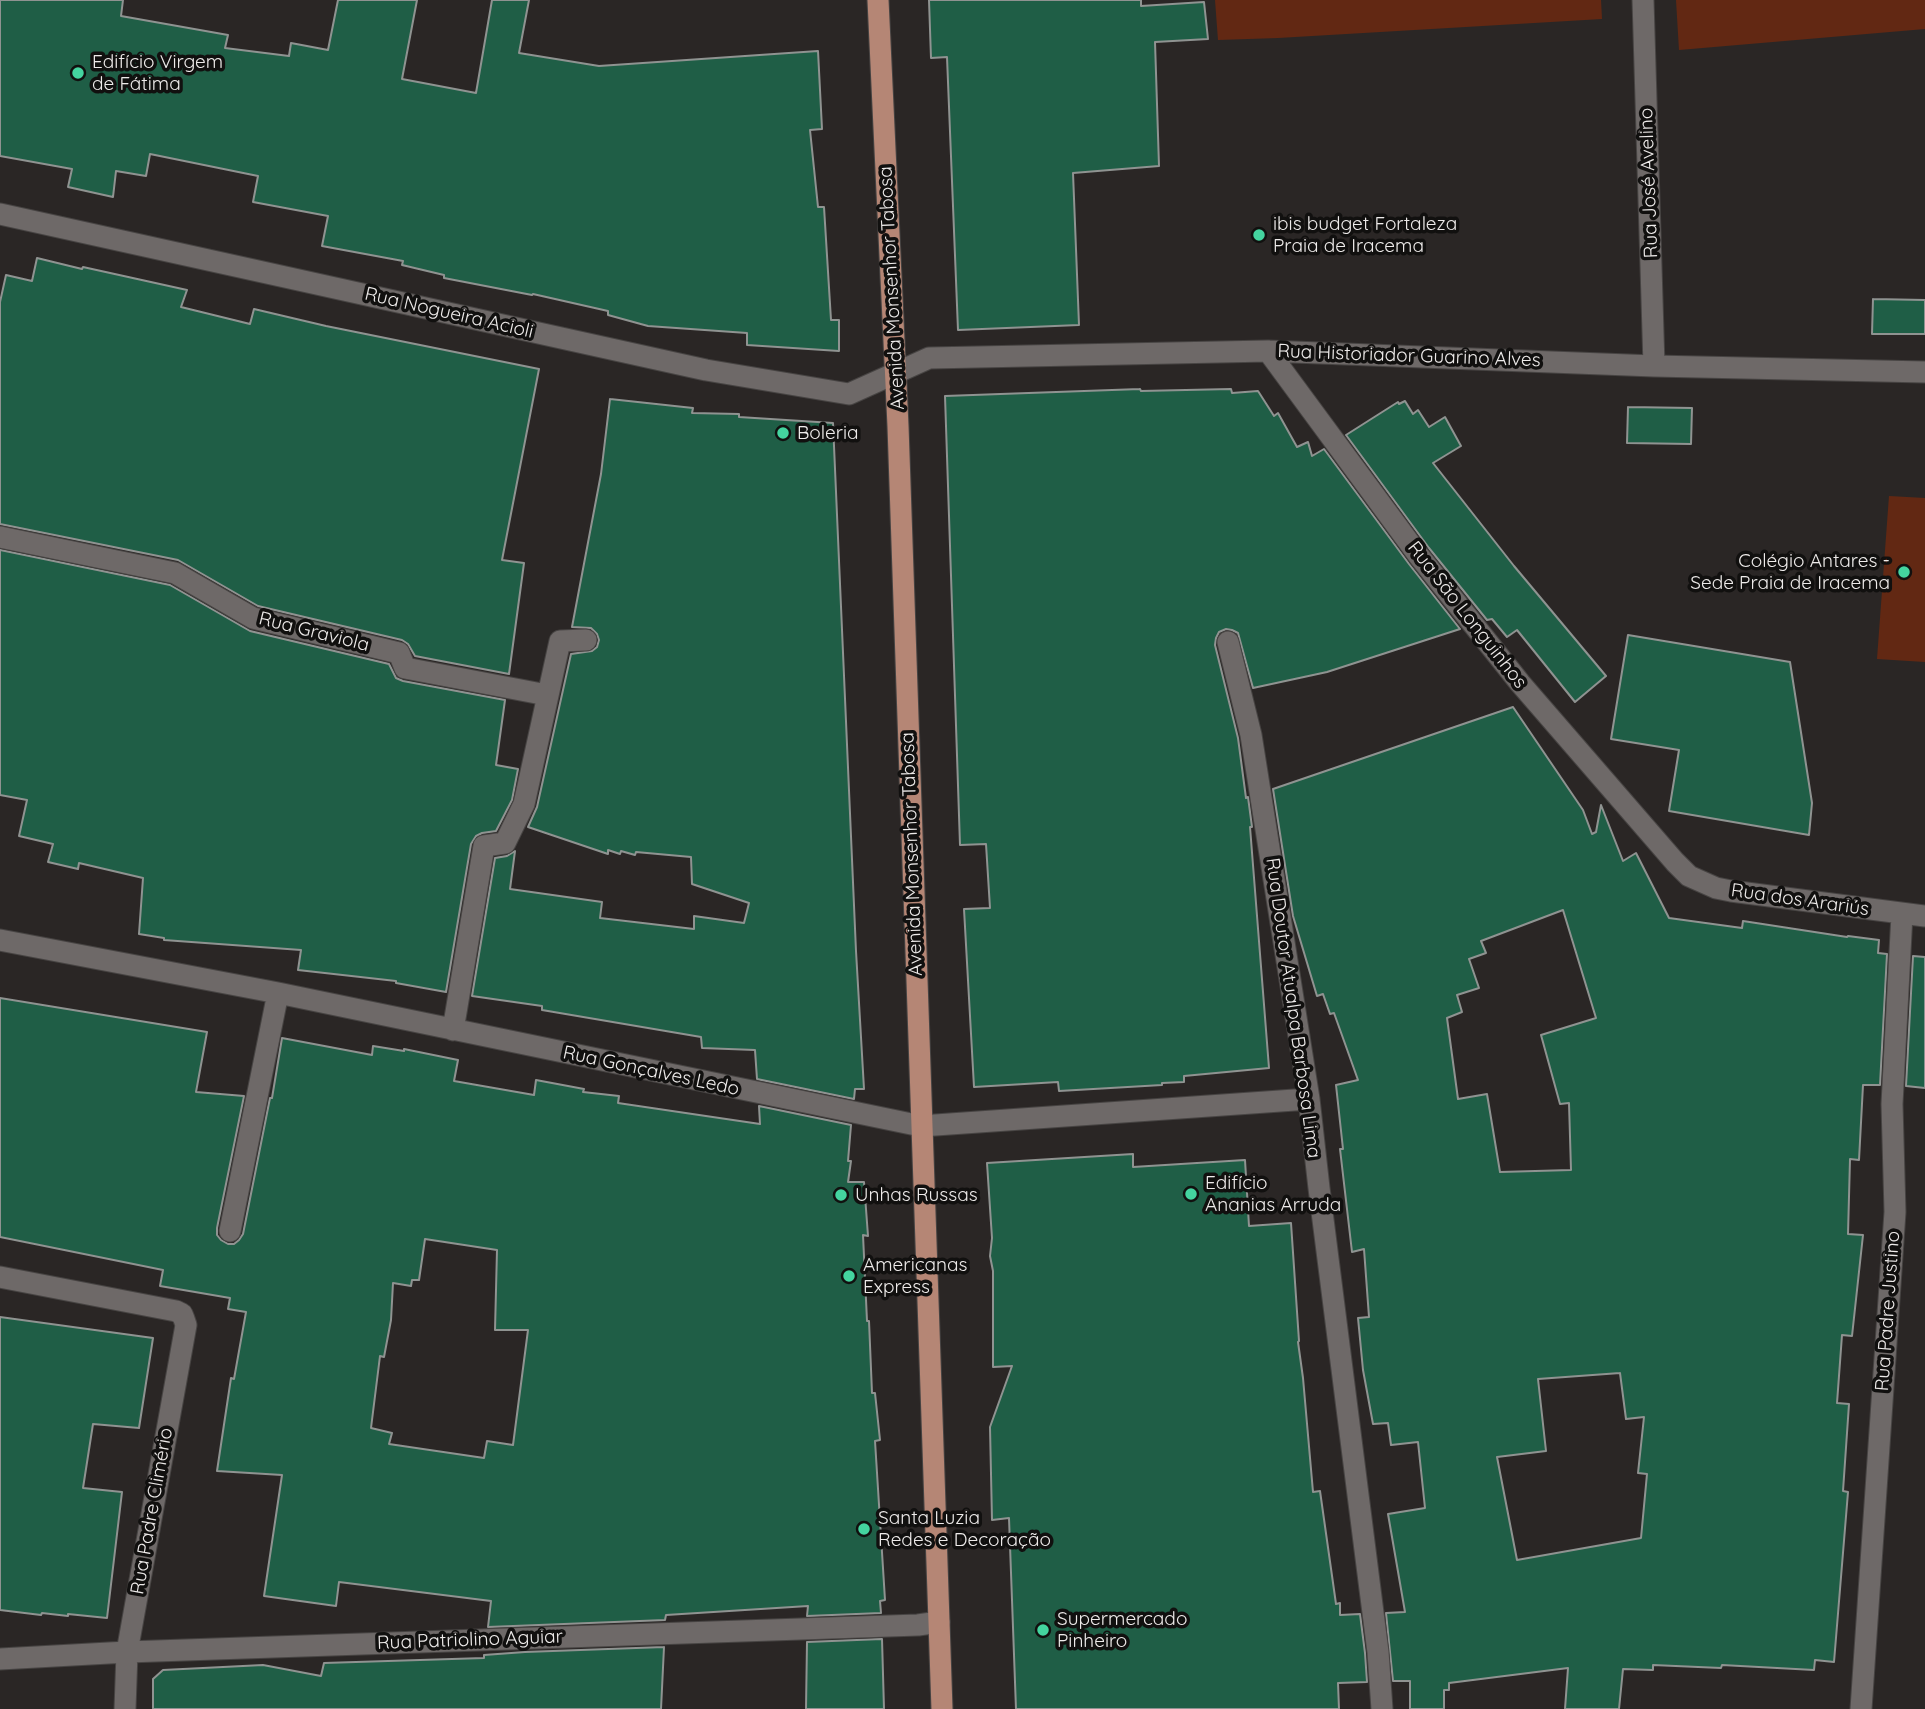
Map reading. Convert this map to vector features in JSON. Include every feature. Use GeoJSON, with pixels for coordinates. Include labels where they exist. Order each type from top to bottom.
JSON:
{"type":"FeatureCollection","features":[{"type":"Feature","properties":{"kind":"main road","name":"Avenida Monsenhor Tabosa"},"geometry":{"type":"LineString","coordinates":[[878,0],[896,373],[942,1709]]}},
{"type":"Feature","properties":{"kind":"street","name":"Rua José Avelino"},"geometry":{"type":"LineString","coordinates":[[1643,0],[1654,366]]}},
{"type":"Feature","properties":{"kind":"street","name":"Rua Nogueira Acioli"},"geometry":{"type":"LineString","coordinates":[[0,214],[706,370],[849,394],[896,373]]}},
{"type":"Feature","properties":{"kind":"street","name":"Rua Historiador Guarino Alves"},"geometry":{"type":"LineString","coordinates":[[896,373],[929,358],[1268,351],[1654,366],[1925,372]]}},
{"type":"Feature","properties":{"kind":"street","name":"Rua São Longuinhos"},"geometry":{"type":"LineString","coordinates":[[1268,351],[1419,556],[1520,683],[1681,867]]}},
{"type":"Feature","properties":{"kind":"street","name":"Rua Graviola"},"geometry":{"type":"LineString","coordinates":[[0,537],[175,573],[253,618],[399,653],[405,668],[547,695]]}},
{"type":"Feature","properties":{"kind":"street"},"geometry":{"type":"LineString","coordinates":[[453,1030],[484,846],[505,843],[524,804],[559,640],[586,640]]}},
{"type":"Feature","properties":{"kind":"street","name":"Rua Doutor Atualpa Barbosa Lima"},"geometry":{"type":"LineString","coordinates":[[1228,642],[1251,735],[1309,1099],[1378,1652],[1382,1709]]}},
{"type":"Feature","properties":{"kind":"street","name":"Rua dos Arariús"},"geometry":{"type":"LineString","coordinates":[[1681,867],[1689,876],[1716,888],[1925,916]]}},
{"type":"Feature","properties":{"kind":"street","name":"Rua Padre Justino"},"geometry":{"type":"LineString","coordinates":[[1861,1709],[1895,1212],[1892,1104],[1902,914]]}},
{"type":"Feature","properties":{"kind":"street","name":"Rua Gonçalves Ledo"},"geometry":{"type":"LineString","coordinates":[[0,940],[278,993],[921,1126],[1309,1099]]}},
{"type":"Feature","properties":{"kind":"street"},"geometry":{"type":"LineString","coordinates":[[230,1231],[278,993]]}},
{"type":"Feature","properties":{"kind":"street","name":"Rua Padre Climério"},"geometry":{"type":"LineString","coordinates":[[0,1277],[176,1311],[182,1314],[186,1325],[127,1652],[125,1709]]}},
{"type":"Feature","properties":{"kind":"street","name":"Rua Patriolino Aguiar"},"geometry":{"type":"LineString","coordinates":[[0,1659],[127,1652],[918,1625],[939,1622]]}},
{"type":"Feature","properties":{"kind":"shaded area"},"geometry":{"type":"Polygon","coordinates":[[[1215,0],[1601,0],[1602,19],[1218,40],[1215,0]]]}},
{"type":"Feature","properties":{"kind":"shaded area"},"geometry":{"type":"Polygon","coordinates":[[[1676,0],[1925,0],[1925,29],[1679,50],[1676,0]]]}},
{"type":"Feature","properties":{"kind":"shaded area","name":"Colégio Antares - Sede Praia de Iracema"},"geometry":{"type":"Polygon","coordinates":[[[1889,496],[1925,498],[1925,662],[1877,659],[1889,496]]]}},
{"type":"Feature","properties":{"kind":"building"},"geometry":{"type":"Polygon","coordinates":[[[0,0],[123,0],[121,16],[228,35],[225,48],[289,56],[291,43],[328,50],[338,0],[417,0],[402,79],[476,93],[492,0],[529,0],[519,53],[599,66],[818,51],[822,129],[810,130],[818,207],[824,207],[831,320],[839,320],[839,351],[747,345],[747,333],[648,326],[608,315],[608,311],[444,278],[444,275],[402,265],[403,261],[322,246],[328,216],[253,202],[258,176],[150,154],[146,176],[116,171],[113,197],[68,187],[72,169],[0,156],[0,0]]]}},
{"type":"Feature","properties":{"kind":"building"},"geometry":{"type":"Polygon","coordinates":[[[929,0],[1141,0],[1141,6],[1204,2],[1208,39],[1155,42],[1159,166],[1073,173],[1079,325],[958,330],[947,57],[931,58],[929,0]]]}},
{"type":"Feature","properties":{"kind":"building"},"geometry":{"type":"Polygon","coordinates":[[[37,258],[187,290],[181,307],[250,324],[254,309],[539,369],[502,560],[524,563],[509,674],[415,656],[408,644],[402,640],[258,606],[178,560],[0,524],[0,302],[6,275],[32,281],[37,258]]]}},
{"type":"Feature","properties":{"kind":"building"},"geometry":{"type":"Polygon","coordinates":[[[1873,299],[1925,300],[1925,334],[1872,334],[1873,299]]]}},
{"type":"Feature","properties":{"kind":"building"},"geometry":{"type":"Polygon","coordinates":[[[1140,389],[1231,389],[1232,393],[1258,391],[1274,416],[1278,413],[1297,447],[1308,442],[1312,456],[1324,449],[1460,629],[1327,672],[1253,688],[1238,633],[1226,629],[1219,632],[1216,638],[1215,645],[1238,738],[1252,827],[1269,1068],[1184,1076],[1184,1082],[1162,1085],[1059,1091],[1058,1082],[974,1087],[964,909],[990,908],[986,844],[960,845],[945,396],[1140,389]]]}},
{"type":"Feature","properties":{"kind":"building"},"geometry":{"type":"Polygon","coordinates":[[[610,399],[693,408],[692,413],[739,414],[739,417],[833,423],[864,1089],[855,1089],[854,1099],[757,1079],[755,1050],[702,1048],[701,1037],[542,1010],[542,1006],[472,996],[495,858],[515,851],[510,889],[602,902],[600,918],[694,929],[694,916],[744,923],[749,903],[692,884],[691,857],[636,852],[635,855],[621,851],[620,854],[608,850],[608,854],[528,827],[537,807],[571,654],[592,651],[599,640],[591,628],[572,627],[601,474],[610,399]]]}},
{"type":"Feature","properties":{"kind":"building"},"geometry":{"type":"Polygon","coordinates":[[[1405,401],[1413,414],[1418,410],[1429,427],[1445,417],[1461,446],[1433,463],[1606,676],[1575,702],[1517,630],[1507,637],[1492,619],[1487,620],[1429,548],[1346,435],[1398,402],[1399,404],[1405,401]]]}},
{"type":"Feature","properties":{"kind":"building"},"geometry":{"type":"Polygon","coordinates":[[[1628,407],[1692,408],[1691,444],[1627,443],[1628,407]]]}},
{"type":"Feature","properties":{"kind":"building"},"geometry":{"type":"Polygon","coordinates":[[[0,550],[170,585],[250,631],[389,664],[396,678],[403,681],[505,700],[496,765],[518,769],[512,800],[496,831],[476,836],[471,844],[446,992],[396,981],[298,970],[301,950],[164,940],[139,934],[143,878],[79,863],[78,869],[48,862],[53,844],[19,836],[27,800],[0,795],[0,550]]]}},
{"type":"Feature","properties":{"kind":"building"},"geometry":{"type":"Polygon","coordinates":[[[1628,635],[1790,662],[1812,803],[1809,835],[1669,811],[1679,750],[1611,739],[1628,635]]]}},
{"type":"Feature","properties":{"kind":"building"},"geometry":{"type":"Polygon","coordinates":[[[1513,707],[1583,810],[1592,834],[1596,832],[1601,805],[1623,861],[1636,853],[1669,918],[1742,928],[1743,921],[1879,940],[1878,953],[1887,954],[1880,1085],[1863,1085],[1859,1160],[1850,1159],[1848,1234],[1863,1235],[1852,1336],[1842,1335],[1837,1403],[1849,1404],[1843,1491],[1848,1492],[1834,1662],[1815,1660],[1814,1670],[1722,1665],[1721,1668],[1653,1665],[1653,1670],[1623,1669],[1619,1709],[1565,1709],[1568,1668],[1449,1683],[1449,1690],[1444,1690],[1444,1709],[1410,1709],[1410,1681],[1393,1681],[1386,1613],[1405,1612],[1388,1514],[1425,1508],[1418,1442],[1391,1445],[1388,1423],[1373,1424],[1363,1370],[1358,1318],[1369,1317],[1364,1249],[1352,1252],[1340,1149],[1343,1149],[1336,1085],[1358,1080],[1334,1013],[1330,1014],[1323,994],[1317,996],[1293,916],[1273,789],[1513,707]],[[1563,910],[1481,941],[1486,953],[1469,959],[1479,988],[1457,995],[1462,1012],[1447,1018],[1458,1099],[1487,1094],[1500,1172],[1571,1170],[1569,1103],[1560,1104],[1541,1035],[1596,1018],[1563,910]],[[1620,1373],[1538,1379],[1546,1451],[1497,1457],[1517,1560],[1641,1538],[1647,1474],[1638,1473],[1644,1417],[1626,1419],[1620,1373]]]}},
{"type":"Feature","properties":{"kind":"building"},"geometry":{"type":"Polygon","coordinates":[[[1913,956],[1925,957],[1925,1088],[1906,1086],[1913,956]]]}},
{"type":"Feature","properties":{"kind":"building"},"geometry":{"type":"Polygon","coordinates":[[[0,998],[207,1032],[196,1092],[244,1096],[217,1228],[217,1235],[228,1244],[234,1244],[243,1234],[282,1038],[372,1055],[373,1046],[458,1060],[454,1081],[534,1095],[536,1080],[584,1089],[583,1092],[619,1096],[618,1103],[760,1124],[759,1106],[851,1125],[848,1182],[864,1182],[868,1236],[863,1235],[872,1393],[875,1393],[880,1440],[875,1441],[885,1600],[880,1601],[881,1613],[807,1616],[808,1606],[666,1615],[665,1620],[488,1627],[491,1601],[339,1582],[336,1606],[264,1596],[282,1475],[217,1471],[231,1378],[234,1379],[246,1312],[228,1309],[230,1298],[160,1286],[163,1270],[0,1237],[0,998]],[[425,1239],[419,1280],[412,1280],[411,1286],[393,1283],[391,1320],[384,1357],[380,1356],[371,1428],[392,1433],[389,1444],[484,1458],[487,1441],[513,1445],[528,1330],[495,1330],[497,1250],[425,1239]]]}},
{"type":"Feature","properties":{"kind":"building"},"geometry":{"type":"Polygon","coordinates":[[[1133,1154],[1133,1167],[1245,1160],[1249,1226],[1291,1223],[1298,1342],[1313,1492],[1320,1491],[1336,1604],[1340,1603],[1340,1615],[1360,1614],[1365,1653],[1367,1682],[1338,1683],[1339,1709],[1016,1709],[1009,1518],[992,1520],[990,1427],[1012,1366],[993,1367],[993,1271],[990,1256],[992,1238],[987,1163],[1133,1154]]]}},
{"type":"Feature","properties":{"kind":"building"},"geometry":{"type":"Polygon","coordinates":[[[0,1317],[153,1338],[139,1428],[93,1424],[83,1488],[122,1492],[107,1618],[0,1610],[0,1317]]]}},
{"type":"Feature","properties":{"kind":"building"},"geometry":{"type":"Polygon","coordinates":[[[882,1639],[884,1709],[806,1709],[807,1642],[882,1639]]]}},
{"type":"Feature","properties":{"kind":"building"},"geometry":{"type":"Polygon","coordinates":[[[664,1647],[661,1709],[153,1709],[153,1679],[163,1670],[263,1665],[321,1676],[324,1663],[484,1658],[484,1655],[525,1652],[664,1647]]]}},
{"type":"Feature","properties":{"kind":"place","name":"Edifício Virgem de Fátima"},"geometry":{"type":"Point","coordinates":[78,73]}},
{"type":"Feature","properties":{"kind":"place","name":"ibis budget Fortaleza Praia de Iracema"},"geometry":{"type":"Point","coordinates":[1259,235]}},
{"type":"Feature","properties":{"kind":"place","name":"Boleria"},"geometry":{"type":"Point","coordinates":[783,433]}},
{"type":"Feature","properties":{"kind":"place","name":"Colégio Antares - Sede Praia de Iracema"},"geometry":{"type":"Point","coordinates":[1904,572]}},
{"type":"Feature","properties":{"kind":"place","name":"Edifício Ananias Arruda"},"geometry":{"type":"Point","coordinates":[1191,1194]}},
{"type":"Feature","properties":{"kind":"place","name":"Unhas Russas"},"geometry":{"type":"Point","coordinates":[841,1195]}},
{"type":"Feature","properties":{"kind":"place","name":"Americanas Express"},"geometry":{"type":"Point","coordinates":[849,1276]}},
{"type":"Feature","properties":{"kind":"place","name":"Santa Luzia Redes e Decoração"},"geometry":{"type":"Point","coordinates":[864,1529]}},
{"type":"Feature","properties":{"kind":"place","name":"Supermercado Pinheiro"},"geometry":{"type":"Point","coordinates":[1043,1630]}}]}
